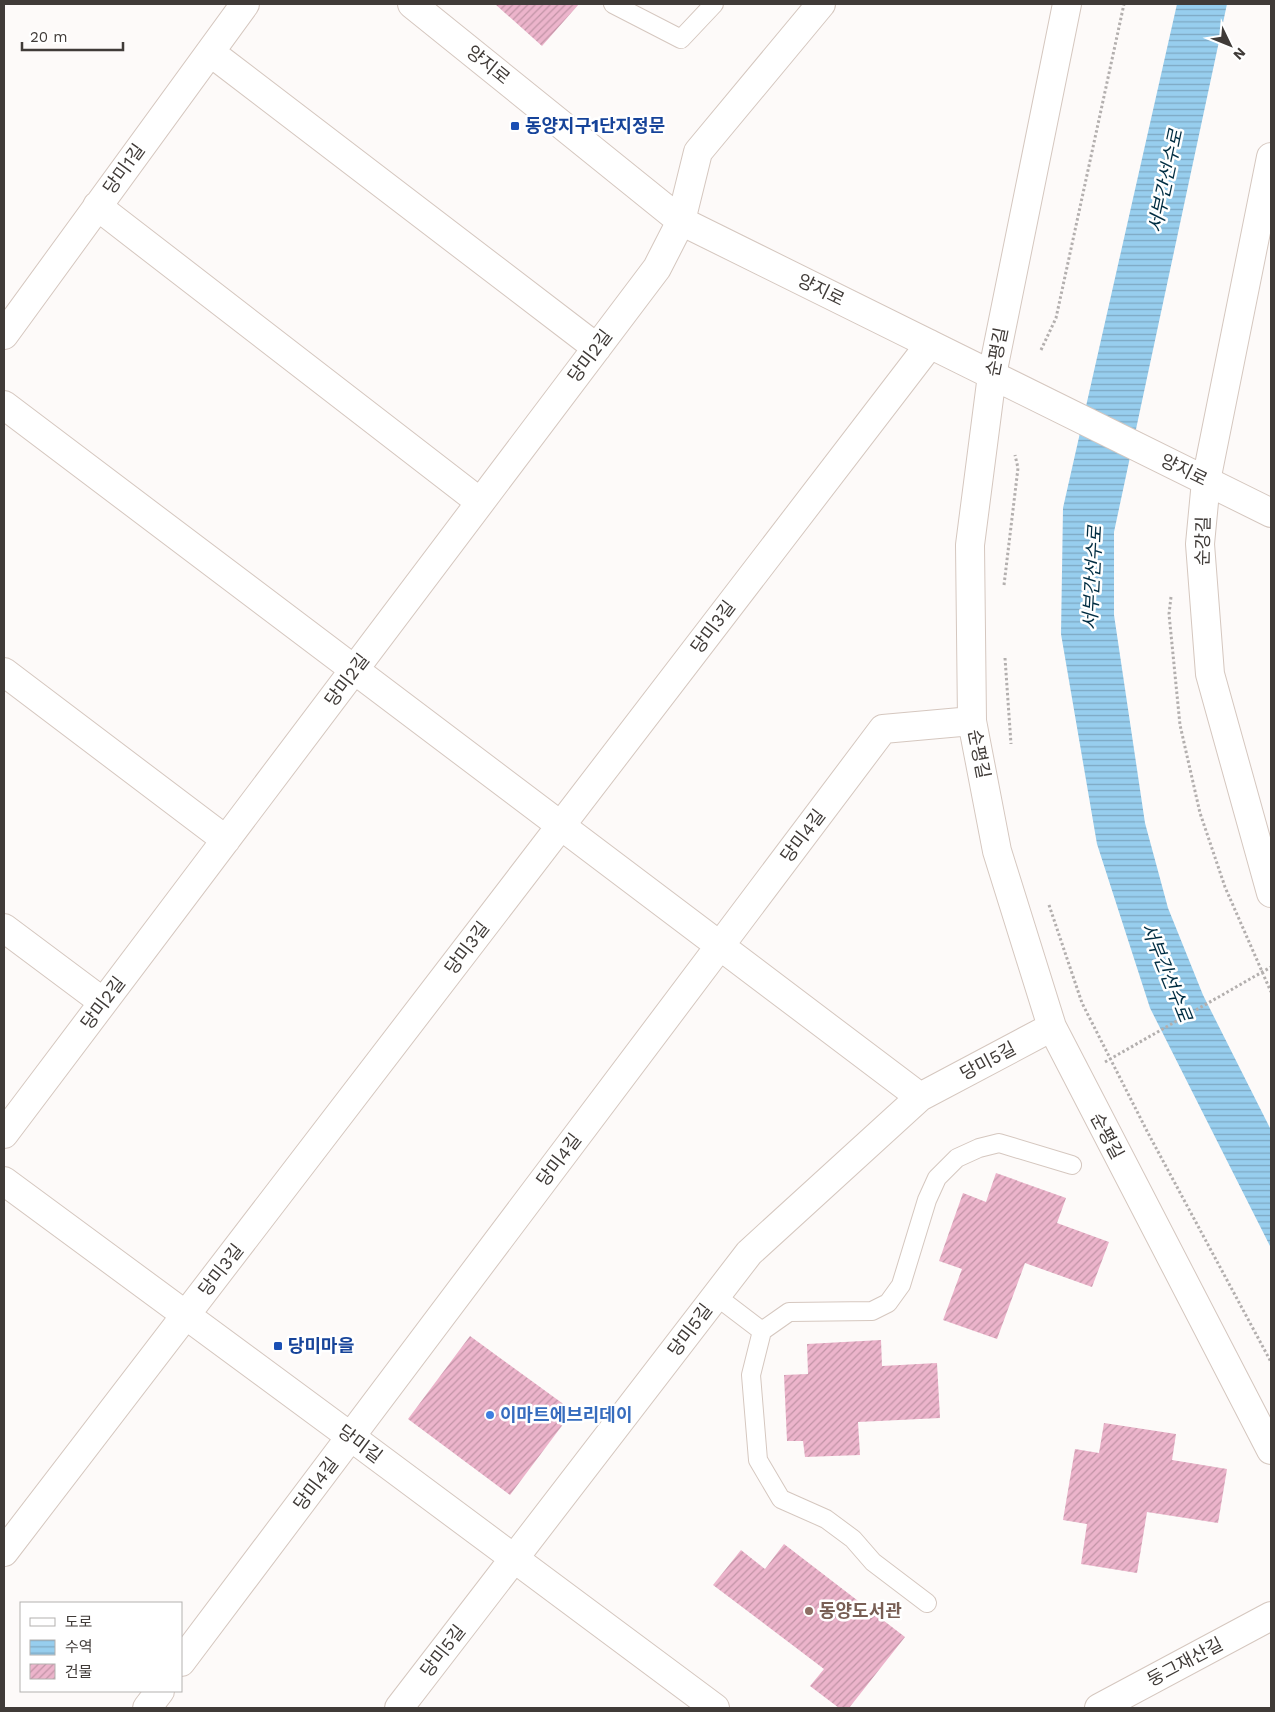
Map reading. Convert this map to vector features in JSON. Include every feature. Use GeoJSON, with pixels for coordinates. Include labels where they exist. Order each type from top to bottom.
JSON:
{"type":"FeatureCollection","features":[{"type":"Feature","properties":{"kind":"street","name":"당미1길"},"geometry":{"type":"LineString","coordinates":[[4,335],[245,4]]}},
{"type":"Feature","properties":{"kind":"street"},"geometry":{"type":"LineString","coordinates":[[681,220],[698,152],[821,4]]}},
{"type":"Feature","properties":{"kind":"street","name":"순평길"},"geometry":{"type":"LineString","coordinates":[[1067,4],[992,375],[970,545],[972,721],[997,851],[1052,1027],[1271,1450]]}},
{"type":"Feature","properties":{"kind":"street","name":"양지로"},"geometry":{"type":"LineString","coordinates":[[425,7],[681,220],[1271,513]]}},
{"type":"Feature","properties":{"kind":"street"},"geometry":{"type":"LineString","coordinates":[[210,52],[597,348]]}},
{"type":"Feature","properties":{"kind":"street","name":"순강길"},"geometry":{"type":"LineString","coordinates":[[1271,157],[1206,481],[1200,544],[1210,674],[1271,893]]}},
{"type":"Feature","properties":{"kind":"street"},"geometry":{"type":"LineString","coordinates":[[97,206],[480,502]]}},
{"type":"Feature","properties":{"kind":"street","name":"당미2길"},"geometry":{"type":"LineString","coordinates":[[4,1134],[657,268],[681,220]]}},
{"type":"Feature","properties":{"kind":"street","name":"당미3길"},"geometry":{"type":"LineString","coordinates":[[4,1552],[930,344]]}},
{"type":"Feature","properties":{"kind":"street"},"geometry":{"type":"LineString","coordinates":[[4,405],[920,1097]]}},
{"type":"Feature","properties":{"kind":"street"},"geometry":{"type":"LineString","coordinates":[[4,672],[226,840]]}},
{"type":"Feature","properties":{"kind":"street","name":"당미4길"},"geometry":{"type":"LineString","coordinates":[[182,1661],[883,729],[972,721]]}},
{"type":"Feature","properties":{"kind":"street"},"geometry":{"type":"LineString","coordinates":[[4,928],[103,1002]]}},
{"type":"Feature","properties":{"kind":"street","name":"당미5길"},"geometry":{"type":"LineString","coordinates":[[399,1708],[749,1253],[920,1097],[1052,1027]]}},
{"type":"Feature","properties":{"kind":"street","name":"당미길"},"geometry":{"type":"LineString","coordinates":[[4,1180],[715,1708]]}},
{"type":"Feature","properties":{"kind":"street","name":"둥그재산길"},"geometry":{"type":"LineString","coordinates":[[1099,1708],[1271,1616]]}},
{"type":"Feature","properties":{"kind":"street"},"geometry":{"type":"LineString","coordinates":[[147,1708],[159,1692]]}},
{"type":"Feature","properties":{"kind":"lane"},"geometry":{"type":"LineString","coordinates":[[612,4],[681,39],[714,4]]}},
{"type":"Feature","properties":{"kind":"lane"},"geometry":{"type":"LineString","coordinates":[[926,1603],[872,1562],[853,1539],[826,1519],[782,1498],[758,1460],[751,1375],[762,1331],[789,1312],[872,1311],[888,1304],[900,1285],[927,1200],[937,1178],[957,1158],[979,1148],[999,1143],[1072,1165]]}},
{"type":"Feature","properties":{"kind":"lane"},"geometry":{"type":"LineString","coordinates":[[716,1296],[762,1331]]}},
{"type":"Feature","properties":{"kind":"path"},"geometry":{"type":"LineString","coordinates":[[1041,350],[1056,318],[1124,4]]}},
{"type":"Feature","properties":{"kind":"path"},"geometry":{"type":"LineString","coordinates":[[1004,585],[1018,468],[1015,452]]}},
{"type":"Feature","properties":{"kind":"path"},"geometry":{"type":"LineString","coordinates":[[1005,655],[1011,744]]}},
{"type":"Feature","properties":{"kind":"path"},"geometry":{"type":"LineString","coordinates":[[1049,904],[1082,1003],[1148,1133],[1271,1362]]}},
{"type":"Feature","properties":{"kind":"path"},"geometry":{"type":"LineString","coordinates":[[1114,1057],[1271,967]]}},
{"type":"Feature","properties":{"kind":"water","name":"서부간선수로"},"geometry":{"type":"Polygon","coordinates":[[[1177,4],[1227,4],[1114,532],[1114,615],[1145,823],[1168,908],[1203,995],[1271,1130],[1271,1248],[1150,1008],[1097,844],[1061,634],[1063,508],[1177,4]]]}},
{"type":"Feature","properties":{"kind":"building"},"geometry":{"type":"Polygon","coordinates":[[[495,4],[579,4],[542,46],[495,4]]]}},
{"type":"Feature","properties":{"kind":"building"},"geometry":{"type":"Polygon","coordinates":[[[996,1173],[1066,1198],[1057,1223],[1109,1242],[1092,1287],[1025,1263],[997,1339],[943,1320],[962,1269],[939,1261],[963,1193],[986,1202],[996,1173]]]}},
{"type":"Feature","properties":{"kind":"building","name":"이마트에브리데이"},"geometry":{"type":"Polygon","coordinates":[[[470,1336],[573,1411],[510,1495],[408,1419],[470,1336]]]}},
{"type":"Feature","properties":{"kind":"building"},"geometry":{"type":"Polygon","coordinates":[[[881,1340],[882,1366],[937,1363],[940,1418],[858,1422],[860,1455],[805,1457],[803,1441],[787,1441],[784,1375],[808,1374],[807,1344],[881,1340]]]}},
{"type":"Feature","properties":{"kind":"building"},"geometry":{"type":"Polygon","coordinates":[[[1104,1423],[1176,1434],[1172,1460],[1227,1469],[1218,1523],[1147,1512],[1137,1573],[1081,1564],[1087,1524],[1063,1520],[1075,1449],[1099,1453],[1104,1423]]]}},
{"type":"Feature","properties":{"kind":"building","name":"동양도서관"},"geometry":{"type":"Polygon","coordinates":[[[784,1544],[905,1637],[849,1708],[839,1708],[810,1686],[824,1669],[713,1585],[741,1550],[765,1569],[784,1544]]]}},
{"type":"Feature","properties":{"kind":"place","name":"동양지구1단지정문"},"geometry":{"type":"Point","coordinates":[515,126]}},
{"type":"Feature","properties":{"kind":"place","name":"당미마을"},"geometry":{"type":"Point","coordinates":[278,1346]}},
{"type":"Feature","properties":{"kind":"place","name":"이마트에브리데이"},"geometry":{"type":"Point","coordinates":[490,1415]}},
{"type":"Feature","properties":{"kind":"place","name":"동양도서관"},"geometry":{"type":"Point","coordinates":[809,1611]}}]}
